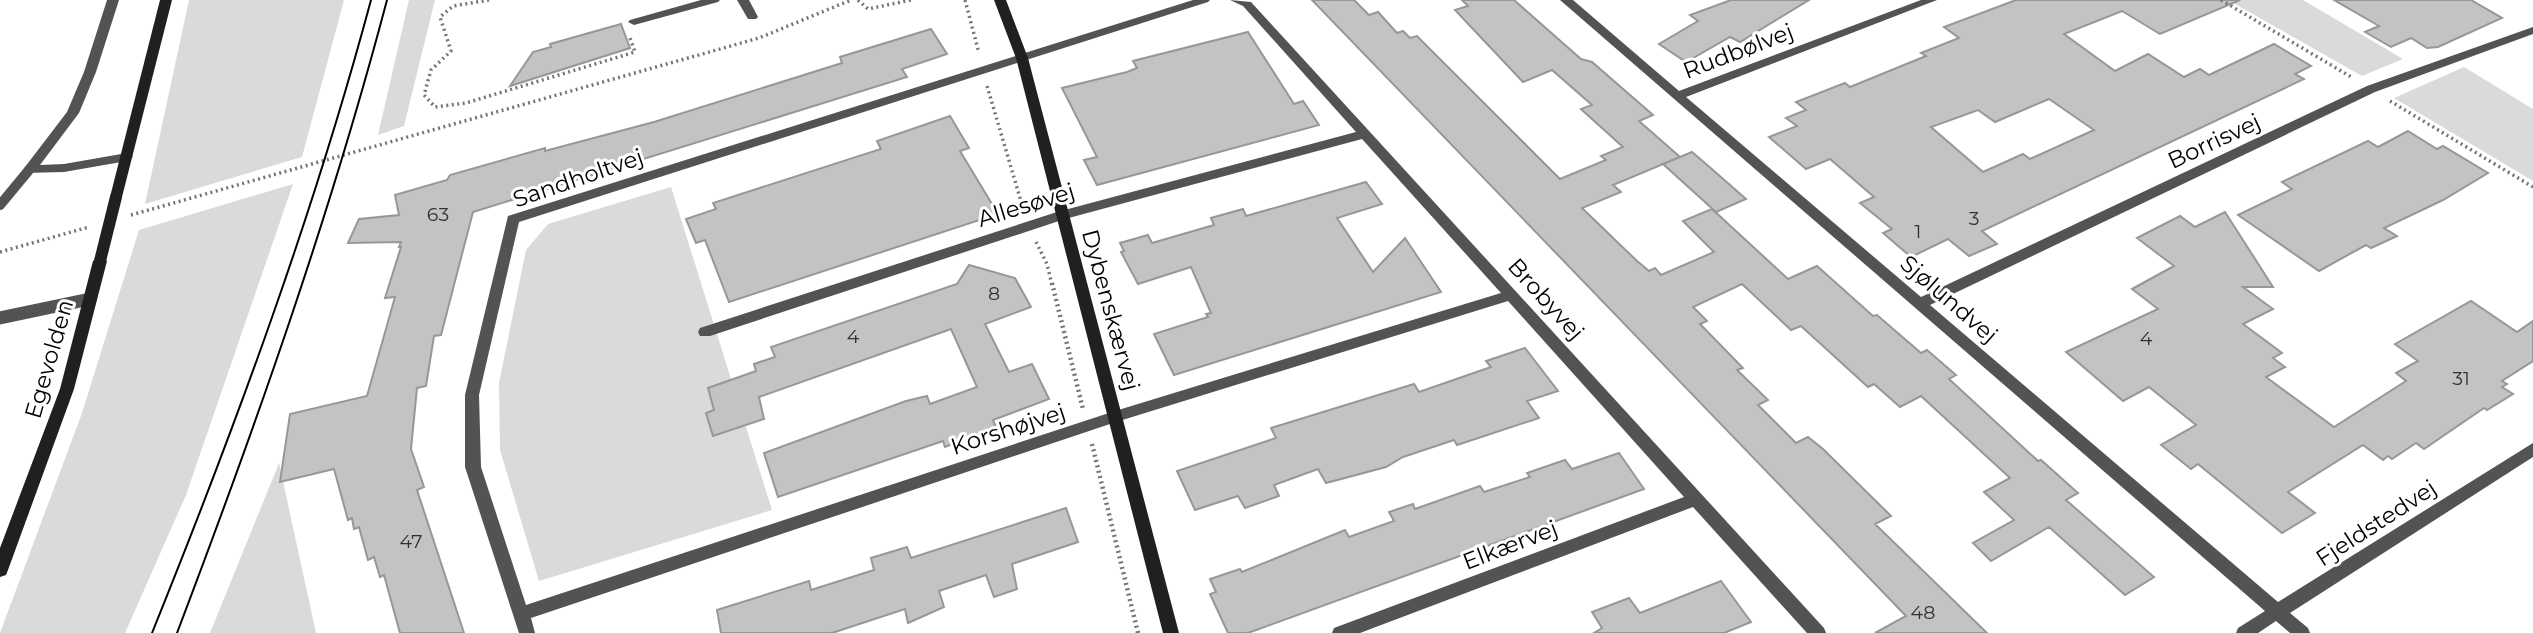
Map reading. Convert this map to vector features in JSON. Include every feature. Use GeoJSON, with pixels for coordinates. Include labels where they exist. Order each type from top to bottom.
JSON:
{"type":"FeatureCollection","features":[{"type":"Feature","properties":{"kind":"street"},"geometry":{"type":"LineString","coordinates":[[29,170],[73,113],[90,72],[113,0]]}},
{"type":"Feature","properties":{"kind":"street","name":"Egevolden"},"geometry":{"type":"LineString","coordinates":[[0,570],[67,389],[166,0]]}},
{"type":"Feature","properties":{"kind":"street"},"geometry":{"type":"LineString","coordinates":[[634,22],[714,0]]}},
{"type":"Feature","properties":{"kind":"street"},"geometry":{"type":"LineString","coordinates":[[743,0],[752,16]]}},
{"type":"Feature","properties":{"kind":"street","name":"Dybenskærvej"},"geometry":{"type":"LineString","coordinates":[[1000,0],[1021,58],[1171,633]]}},
{"type":"Feature","properties":{"kind":"street"},"geometry":{"type":"LineString","coordinates":[[1021,58],[1203,0]]}},
{"type":"Feature","properties":{"kind":"street","name":"Brobyvej"},"geometry":{"type":"LineString","coordinates":[[1236,0],[1247,4],[1818,633]]}},
{"type":"Feature","properties":{"kind":"street","name":"Sjølundvej"},"geometry":{"type":"LineString","coordinates":[[1566,0],[2302,633]]}},
{"type":"Feature","properties":{"kind":"street","name":"Rudbølvej"},"geometry":{"type":"LineString","coordinates":[[1678,96],[1931,0]]}},
{"type":"Feature","properties":{"kind":"street","name":"Borrisvej"},"geometry":{"type":"LineString","coordinates":[[1919,304],[2371,89],[2533,30]]}},
{"type":"Feature","properties":{"kind":"street","name":"Sandholtvej"},"geometry":{"type":"LineString","coordinates":[[527,633],[473,467],[472,395],[513,219],[1021,58]]}},
{"type":"Feature","properties":{"kind":"street","name":"Allesøvej"},"geometry":{"type":"LineString","coordinates":[[705,332],[1062,215],[1365,134]]}},
{"type":"Feature","properties":{"kind":"street"},"geometry":{"type":"LineString","coordinates":[[29,170],[64,168],[127,157]]}},
{"type":"Feature","properties":{"kind":"street","name":"Korshøjvej"},"geometry":{"type":"LineString","coordinates":[[521,614],[1115,417],[1511,295]]}},
{"type":"Feature","properties":{"kind":"street","name":"Fjeldstedvej"},"geometry":{"type":"LineString","coordinates":[[2244,633],[2533,449]]}},
{"type":"Feature","properties":{"kind":"street","name":"Elkærvej"},"geometry":{"type":"LineString","coordinates":[[1340,633],[1696,499]]}},
{"type":"Feature","properties":{"kind":"lane"},"geometry":{"type":"LineString","coordinates":[[0,205],[29,170]]}},
{"type":"Feature","properties":{"kind":"lane"},"geometry":{"type":"LineString","coordinates":[[0,318],[90,299]]}},
{"type":"Feature","properties":{"kind":"path"},"geometry":{"type":"LineString","coordinates":[[489,0],[453,6],[440,17],[451,51],[447,58],[431,71],[424,95],[435,107],[466,103],[635,52],[626,27],[634,22]]}},
{"type":"Feature","properties":{"kind":"path"},"geometry":{"type":"LineString","coordinates":[[120,219],[759,38],[851,0]]}},
{"type":"Feature","properties":{"kind":"path"},"geometry":{"type":"LineString","coordinates":[[858,0],[868,9],[911,0]]}},
{"type":"Feature","properties":{"kind":"path"},"geometry":{"type":"LineString","coordinates":[[965,0],[1028,226],[1047,264],[1138,633]]}},
{"type":"Feature","properties":{"kind":"path"},"geometry":{"type":"LineString","coordinates":[[0,253],[93,226]]}},
{"type":"Feature","properties":{"kind":"shaded area"},"geometry":{"type":"Polygon","coordinates":[[[189,0],[344,0],[302,157],[145,204],[189,0]]]}},
{"type":"Feature","properties":{"kind":"shaded area"},"geometry":{"type":"Polygon","coordinates":[[[409,0],[435,0],[404,126],[378,135],[409,0]]]}},
{"type":"Feature","properties":{"kind":"shaded area"},"geometry":{"type":"Polygon","coordinates":[[[2228,0],[2303,0],[2403,59],[2362,76],[2228,0]]]}},
{"type":"Feature","properties":{"kind":"shaded area"},"geometry":{"type":"Polygon","coordinates":[[[2464,67],[2533,109],[2533,181],[2394,98],[2464,67]]]}},
{"type":"Feature","properties":{"kind":"shaded area"},"geometry":{"type":"Polygon","coordinates":[[[293,184],[186,495],[125,633],[0,633],[82,413],[139,230],[293,184]]]}},
{"type":"Feature","properties":{"kind":"shaded area"},"geometry":{"type":"Polygon","coordinates":[[[671,187],[772,510],[539,581],[500,450],[499,383],[526,250],[548,224],[671,187]]]}},
{"type":"Feature","properties":{"kind":"shaded area"},"geometry":{"type":"Polygon","coordinates":[[[279,463],[316,633],[210,633],[279,463]]]}},
{"type":"Feature","properties":{"kind":"building"},"geometry":{"type":"Polygon","coordinates":[[[1312,0],[1354,0],[1369,15],[1378,12],[1397,33],[1403,31],[1410,38],[1417,36],[1560,179],[1606,160],[1601,156],[1623,147],[1581,109],[1592,105],[1552,70],[1523,82],[1455,10],[1468,6],[1462,0],[1514,0],[1581,59],[1592,62],[1653,115],[1639,121],[1680,157],[1613,185],[1621,192],[1582,208],[1637,261],[1649,271],[1655,268],[1661,275],[1714,252],[1683,221],[1712,209],[1788,279],[1817,266],[1873,316],[1877,315],[1921,353],[1927,350],[1956,375],[1949,379],[2038,461],[2041,460],[2078,493],[2066,500],[2154,577],[2125,595],[2049,527],[1991,561],[1973,543],[2014,520],[1984,492],[2010,478],[1921,396],[1900,407],[1874,384],[1868,387],[1801,326],[1791,330],[1742,284],[1693,307],[1707,321],[1700,324],[1743,368],[1737,370],[1768,400],[1758,405],[1796,443],[1808,437],[1823,449],[1891,516],[1875,524],[1987,633],[1875,633],[1906,616],[1312,0]]]}},
{"type":"Feature","properties":{"kind":"building"},"geometry":{"type":"Polygon","coordinates":[[[1731,0],[1809,0],[1740,42],[1730,37],[1686,62],[1659,44],[1698,21],[1690,15],[1731,0]]]}},
{"type":"Feature","properties":{"kind":"building"},"geometry":{"type":"Polygon","coordinates":[[[2016,0],[2240,0],[2160,34],[2122,11],[2064,34],[2115,71],[2148,54],[2184,77],[2200,69],[2209,75],[2274,44],[2311,66],[2295,74],[2304,79],[1982,231],[1997,244],[1969,256],[1948,239],[1911,257],[1883,233],[1892,229],[1860,203],[1874,197],[1830,159],[1806,169],[1769,137],[1797,126],[1786,118],[1806,110],[1796,102],[1845,83],[1850,87],[1926,56],[1921,53],[1959,38],[1944,27],[2016,0]],[[2049,99],[1995,122],[1978,110],[1931,127],[1983,172],[2023,154],[2030,159],[2094,130],[2049,99]]]}},
{"type":"Feature","properties":{"kind":"building"},"geometry":{"type":"Polygon","coordinates":[[[2334,0],[2471,0],[2502,18],[2438,47],[2427,48],[2411,38],[2391,47],[2365,32],[2379,26],[2334,0]]]}},
{"type":"Feature","properties":{"kind":"building"},"geometry":{"type":"Polygon","coordinates":[[[621,24],[630,48],[510,86],[533,52],[551,47],[550,44],[621,24]]]}},
{"type":"Feature","properties":{"kind":"building"},"geometry":{"type":"Polygon","coordinates":[[[931,29],[947,54],[902,69],[907,77],[473,212],[441,335],[434,336],[426,386],[417,388],[411,449],[424,487],[417,490],[464,633],[400,633],[384,575],[380,577],[374,557],[368,560],[359,527],[354,529],[352,518],[348,520],[334,469],[280,482],[290,414],[367,396],[395,297],[385,298],[401,242],[348,243],[359,219],[399,215],[395,195],[447,180],[450,175],[545,148],[545,151],[654,122],[842,63],[840,57],[931,29]]]}},
{"type":"Feature","properties":{"kind":"building"},"geometry":{"type":"Polygon","coordinates":[[[1248,32],[1294,104],[1303,101],[1319,125],[1097,185],[1084,160],[1097,157],[1062,88],[1127,72],[1137,68],[1133,61],[1248,32]]]}},
{"type":"Feature","properties":{"kind":"building"},"geometry":{"type":"Polygon","coordinates":[[[950,116],[969,148],[960,151],[998,214],[729,302],[705,240],[696,243],[686,219],[716,209],[713,203],[881,149],[877,141],[950,116]]]}},
{"type":"Feature","properties":{"kind":"building"},"geometry":{"type":"Polygon","coordinates":[[[2408,131],[2437,149],[2443,146],[2488,173],[2443,200],[2384,228],[2397,236],[2371,248],[2366,245],[2319,271],[2238,215],[2292,189],[2282,182],[2368,141],[2378,147],[2408,131]]]}},
{"type":"Feature","properties":{"kind":"building"},"geometry":{"type":"Polygon","coordinates":[[[1692,152],[1746,199],[1716,212],[1663,164],[1692,152]]]}},
{"type":"Feature","properties":{"kind":"building"},"geometry":{"type":"Polygon","coordinates":[[[1366,182],[1382,204],[1337,218],[1373,272],[1405,238],[1441,292],[1174,375],[1154,334],[1208,317],[1206,314],[1211,313],[1191,267],[1138,284],[1121,252],[1124,251],[1120,243],[1148,235],[1152,243],[1214,225],[1211,218],[1243,209],[1246,216],[1366,182]]]}},
{"type":"Feature","properties":{"kind":"building"},"geometry":{"type":"Polygon","coordinates":[[[2225,212],[2273,287],[2243,287],[2273,309],[2243,324],[2282,353],[2273,358],[2285,367],[2266,377],[2334,427],[2406,381],[2396,373],[2418,361],[2395,344],[2471,301],[2517,332],[2533,321],[2533,361],[2502,381],[2507,384],[2502,387],[2513,394],[2487,410],[2484,408],[2424,449],[2416,443],[2392,459],[2388,456],[2383,460],[2363,445],[2288,492],[2315,513],[2282,533],[2198,464],[2191,469],[2161,445],[2196,425],[2149,387],[2123,401],[2066,352],[2158,309],[2132,289],[2174,266],[2137,238],[2180,216],[2195,227],[2225,212]]]}},
{"type":"Feature","properties":{"kind":"building"},"geometry":{"type":"Polygon","coordinates":[[[969,265],[1015,278],[1031,307],[985,324],[1009,372],[1032,364],[1049,399],[993,420],[996,427],[945,447],[943,441],[778,497],[764,453],[906,401],[927,396],[930,404],[977,387],[951,329],[759,397],[764,419],[713,436],[706,413],[714,410],[708,388],[756,371],[754,364],[775,357],[771,347],[957,284],[969,265]]]}},
{"type":"Feature","properties":{"kind":"building"},"geometry":{"type":"Polygon","coordinates":[[[1525,348],[1558,391],[1527,401],[1539,418],[1457,445],[1454,440],[1403,457],[1386,467],[1326,483],[1318,469],[1274,485],[1279,496],[1245,508],[1238,496],[1195,510],[1177,471],[1276,438],[1271,428],[1414,384],[1419,392],[1491,367],[1486,361],[1525,348]]]}},
{"type":"Feature","properties":{"kind":"building"},"geometry":{"type":"Polygon","coordinates":[[[1619,453],[1644,489],[1248,633],[1228,633],[1210,594],[1216,592],[1210,579],[1240,569],[1242,572],[1345,530],[1349,537],[1394,521],[1389,512],[1413,504],[1415,509],[1480,486],[1484,492],[1530,477],[1527,473],[1565,460],[1572,469],[1619,453]]]}},
{"type":"Feature","properties":{"kind":"building"},"geometry":{"type":"Polygon","coordinates":[[[1066,508],[1078,542],[1012,564],[1017,589],[994,597],[986,575],[939,591],[944,607],[908,623],[905,609],[832,633],[721,633],[717,610],[809,581],[811,590],[874,570],[871,558],[907,547],[911,558],[1066,508]]]}},
{"type":"Feature","properties":{"kind":"building"},"geometry":{"type":"Polygon","coordinates":[[[1721,581],[1751,622],[1724,633],[1594,633],[1602,628],[1592,612],[1629,598],[1640,613],[1721,581]]]}},
{"type":"Feature","properties":{"kind":"tram line"},"geometry":{"type":"LineString","coordinates":[[152,633],[214,477],[271,320],[324,161],[371,0]]}},
{"type":"Feature","properties":{"kind":"tram line"},"geometry":{"type":"LineString","coordinates":[[177,633],[290,320],[341,161],[387,0]]}}]}
